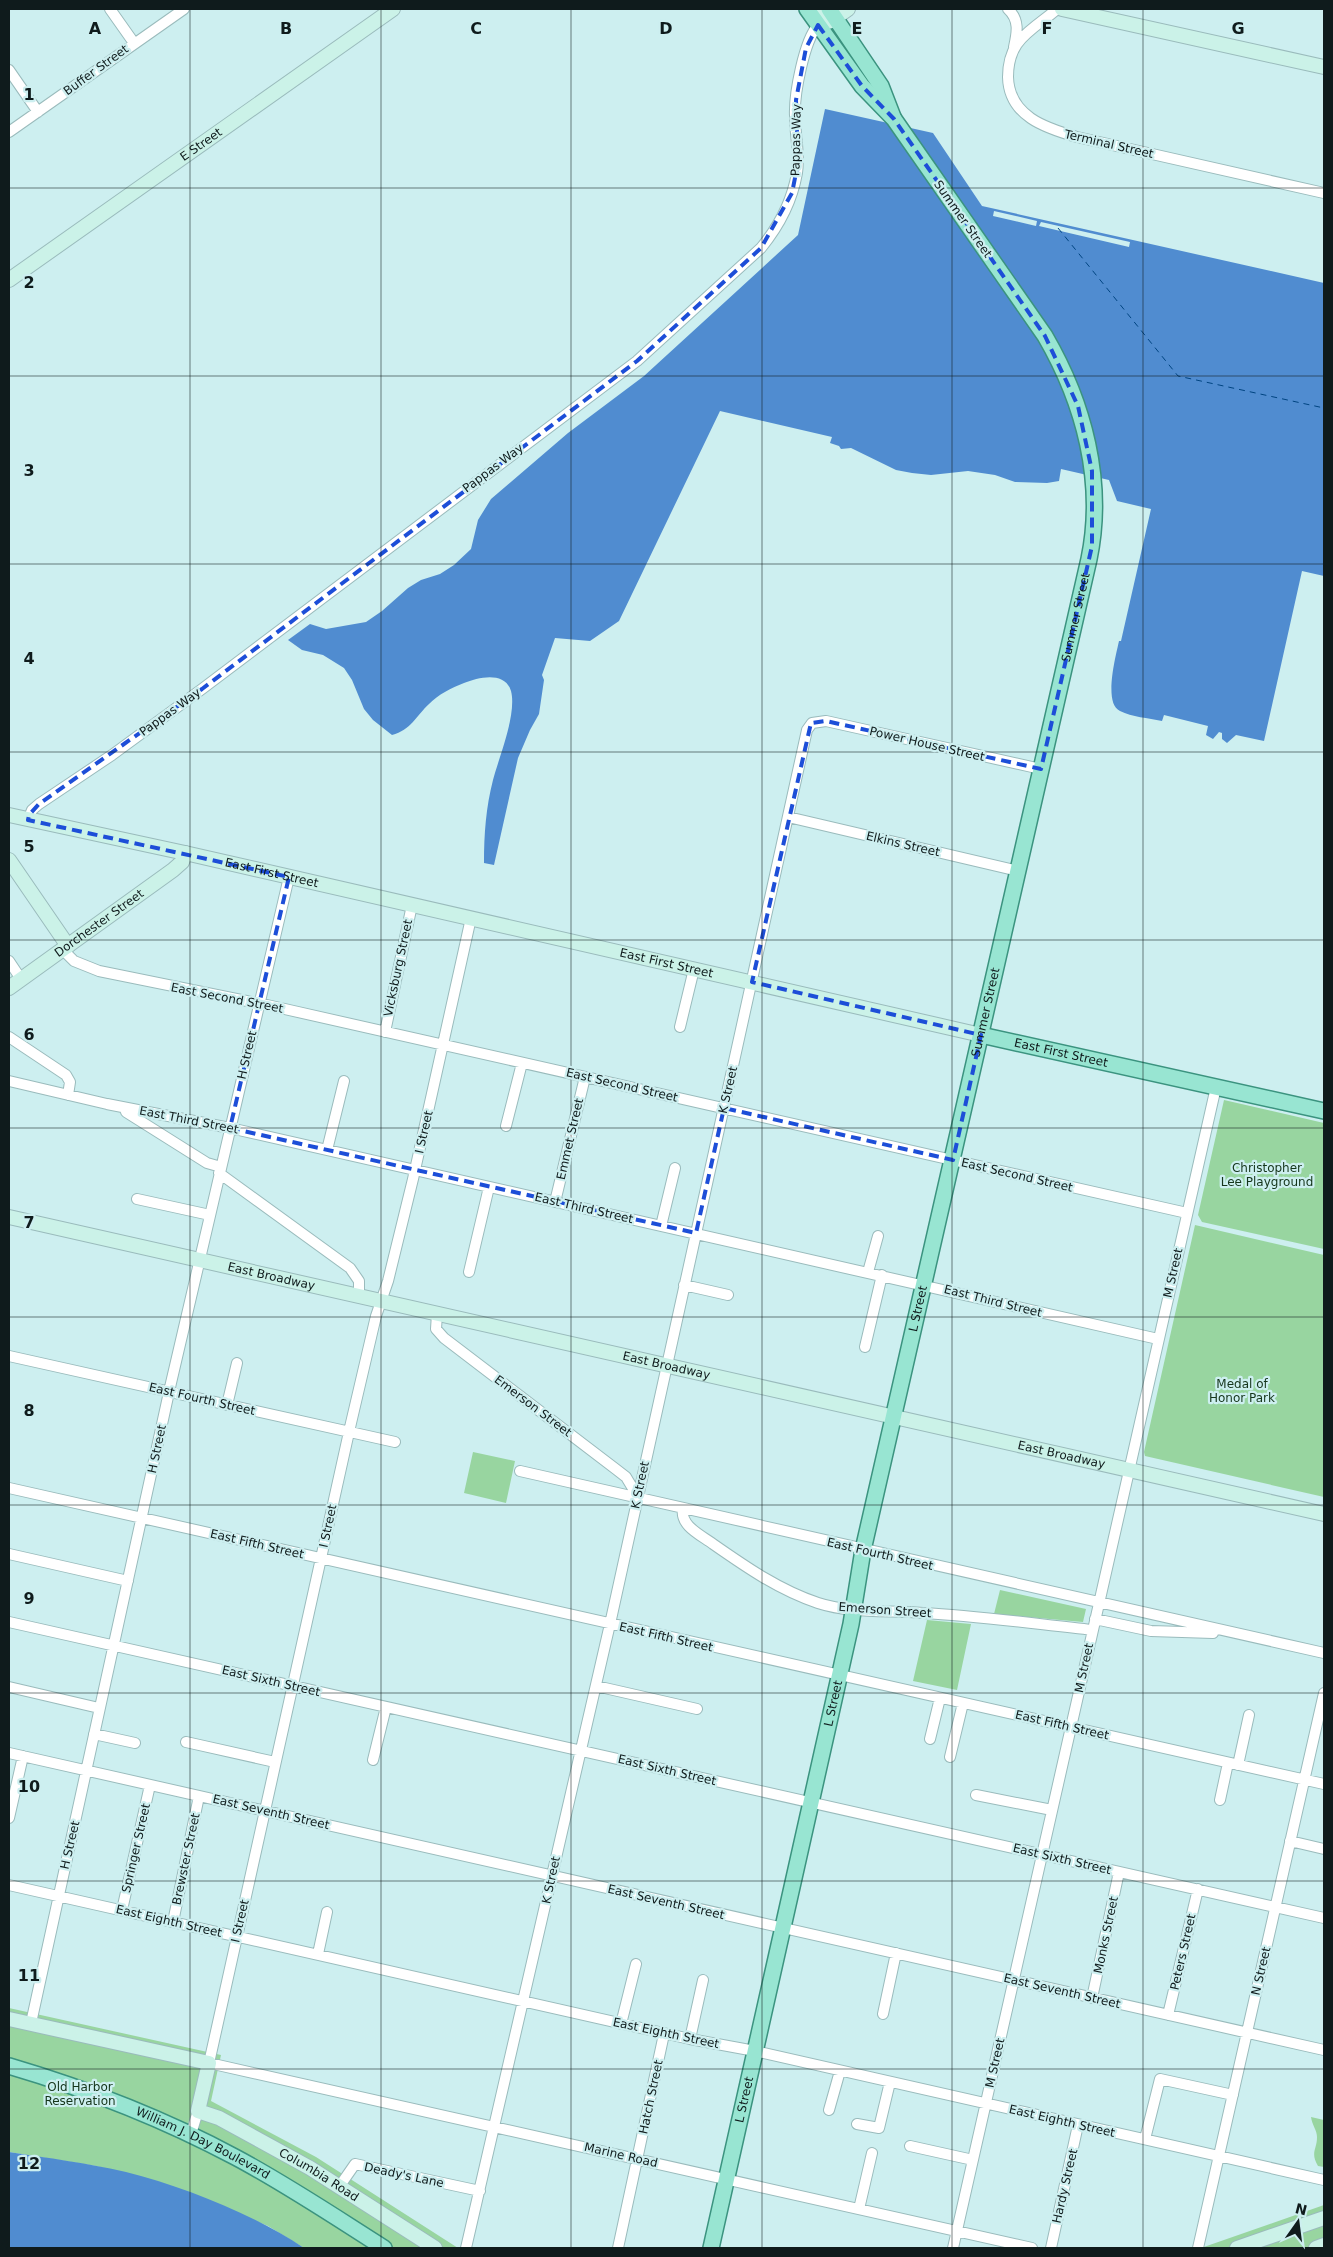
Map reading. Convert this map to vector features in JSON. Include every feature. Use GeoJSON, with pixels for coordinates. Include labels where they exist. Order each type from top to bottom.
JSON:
{"type":"FeatureCollection","features":[{"type":"Feature","properties":{"kind":"main road","name":"E Street"},"geometry":{"type":"LineString","coordinates":[[9,280],[393,9]]}},
{"type":"Feature","properties":{"kind":"main road","name":"Summer Street"},"geometry":{"type":"LineString","coordinates":[[807,9],[862,86],[894,119],[1045,336],[1058,358],[1082,418],[1094,482],[1094,522],[1090,552],[953,1160]]}},
{"type":"Feature","properties":{"kind":"main road"},"geometry":{"type":"LineString","coordinates":[[818,25],[830,12],[848,9]]}},
{"type":"Feature","properties":{"kind":"main road"},"geometry":{"type":"LineString","coordinates":[[1062,9],[1324,68]]}},
{"type":"Feature","properties":{"kind":"main road","name":"Summer Street"},"geometry":{"type":"LineString","coordinates":[[830,12],[880,86],[894,119]]}},
{"type":"Feature","properties":{"kind":"main road","name":"East First Street"},"geometry":{"type":"LineString","coordinates":[[9,815],[185,853],[1324,1111]]}},
{"type":"Feature","properties":{"kind":"main road","name":"Dorchester Street"},"geometry":{"type":"LineString","coordinates":[[9,988],[178,866],[182,862],[185,853]]}},
{"type":"Feature","properties":{"kind":"main road"},"geometry":{"type":"LineString","coordinates":[[9,860],[65,948]]}},
{"type":"Feature","properties":{"kind":"main road","name":"L Street"},"geometry":{"type":"LineString","coordinates":[[710,2248],[812,1802],[854,1611],[864,1550],[953,1160]]}},
{"type":"Feature","properties":{"kind":"main road","name":"East Broadway"},"geometry":{"type":"LineString","coordinates":[[9,1217],[1324,1514]]}},
{"type":"Feature","properties":{"kind":"main road"},"geometry":{"type":"LineString","coordinates":[[9,2019],[209,2063]]}},
{"type":"Feature","properties":{"kind":"main road","name":"I Street"},"geometry":{"type":"LineString","coordinates":[[198,2111],[209,2063]]}},
{"type":"Feature","properties":{"kind":"main road","name":"William J. Day Boulevard"},"geometry":{"type":"LineString","coordinates":[[9,2066],[113,2101],[190,2134],[288,2187],[384,2248]]}},
{"type":"Feature","properties":{"kind":"main road","name":"Columbia Road"},"geometry":{"type":"LineString","coordinates":[[198,2111],[213,2116],[254,2136],[339,2186],[435,2248]]}},
{"type":"Feature","properties":{"kind":"main road"},"geometry":{"type":"LineString","coordinates":[[1237,2248],[1324,2218]]}},
{"type":"Feature","properties":{"kind":"main road"},"geometry":{"type":"LineString","coordinates":[[1316,2248],[1324,2245]]}},
{"type":"Feature","properties":{"kind":"street"},"geometry":{"type":"LineString","coordinates":[[110,9],[134,43]]}},
{"type":"Feature","properties":{"kind":"street","name":"Buffer Street"},"geometry":{"type":"LineString","coordinates":[[9,132],[184,9]]}},
{"type":"Feature","properties":{"kind":"street"},"geometry":{"type":"LineString","coordinates":[[1008,9],[1014,16],[1017,25],[1014,50]]}},
{"type":"Feature","properties":{"kind":"street","name":"Terminal Street"},"geometry":{"type":"LineString","coordinates":[[1058,9],[1026,34],[1014,50],[1008,73],[1011,92],[1019,108],[1044,127],[1077,137],[1324,193]]}},
{"type":"Feature","properties":{"kind":"street","name":"Pappas Way"},"geometry":{"type":"LineString","coordinates":[[28,820],[32,810],[39,804],[210,683],[637,361],[761,248],[777,226],[792,193],[798,163],[796,100],[806,48],[818,25]]}},
{"type":"Feature","properties":{"kind":"street"},"geometry":{"type":"LineString","coordinates":[[9,70],[38,112]]}},
{"type":"Feature","properties":{"kind":"street","name":"Power House Street"},"geometry":{"type":"LineString","coordinates":[[812,723],[826,721],[1041,770]]}},
{"type":"Feature","properties":{"kind":"street","name":"K Street"},"geometry":{"type":"LineString","coordinates":[[466,2248],[496,2126],[610,1624],[807,733],[812,723]]}},
{"type":"Feature","properties":{"kind":"street","name":"Elkins Street"},"geometry":{"type":"LineString","coordinates":[[788,817],[1018,871]]}},
{"type":"Feature","properties":{"kind":"street","name":"H Street"},"geometry":{"type":"LineString","coordinates":[[31,2023],[169,1392],[258,1003],[289,877]]}},
{"type":"Feature","properties":{"kind":"street","name":"Vicksburg Street"},"geometry":{"type":"LineString","coordinates":[[385,1032],[412,905]]}},
{"type":"Feature","properties":{"kind":"street","name":"I Street"},"geometry":{"type":"LineString","coordinates":[[209,2063],[349,1432],[376,1316],[389,1278],[415,1170],[471,918]]}},
{"type":"Feature","properties":{"kind":"street","name":"East Second Street"},"geometry":{"type":"LineString","coordinates":[[65,948],[74,961],[99,971],[258,1003],[1187,1213]]}},
{"type":"Feature","properties":{"kind":"street"},"geometry":{"type":"LineString","coordinates":[[9,961],[21,979]]}},
{"type":"Feature","properties":{"kind":"street"},"geometry":{"type":"LineString","coordinates":[[680,1027],[694,969]]}},
{"type":"Feature","properties":{"kind":"street"},"geometry":{"type":"LineString","coordinates":[[9,1037],[66,1075],[70,1082],[68,1095]]}},
{"type":"Feature","properties":{"kind":"street"},"geometry":{"type":"LineString","coordinates":[[506,1126],[522,1063]]}},
{"type":"Feature","properties":{"kind":"street","name":"Emmet Street"},"geometry":{"type":"LineString","coordinates":[[556,1202],[585,1077]]}},
{"type":"Feature","properties":{"kind":"street","name":"East Third Street"},"geometry":{"type":"LineString","coordinates":[[9,1081],[107,1104],[230,1128],[696,1233],[1158,1340]]}},
{"type":"Feature","properties":{"kind":"street"},"geometry":{"type":"LineString","coordinates":[[327,1150],[344,1081]]}},
{"type":"Feature","properties":{"kind":"street","name":"M Street"},"geometry":{"type":"LineString","coordinates":[[953,2248],[1216,1087]]}},
{"type":"Feature","properties":{"kind":"street"},"geometry":{"type":"LineString","coordinates":[[107,1104],[134,1115],[220,1170],[350,1268],[359,1281],[359,1296]]}},
{"type":"Feature","properties":{"kind":"street"},"geometry":{"type":"LineString","coordinates":[[661,1226],[675,1168]]}},
{"type":"Feature","properties":{"kind":"street"},"geometry":{"type":"LineString","coordinates":[[469,1272],[489,1187]]}},
{"type":"Feature","properties":{"kind":"street"},"geometry":{"type":"LineString","coordinates":[[137,1199],[210,1214]]}},
{"type":"Feature","properties":{"kind":"street"},"geometry":{"type":"LineString","coordinates":[[868,1272],[878,1236]]}},
{"type":"Feature","properties":{"kind":"street"},"geometry":{"type":"LineString","coordinates":[[866,1347],[882,1275]]}},
{"type":"Feature","properties":{"kind":"street"},"geometry":{"type":"LineString","coordinates":[[684,1285],[728,1295]]}},
{"type":"Feature","properties":{"kind":"street","name":"Emerson Street"},"geometry":{"type":"LineString","coordinates":[[437,1314],[436,1328],[444,1338],[626,1477],[638,1497]]}},
{"type":"Feature","properties":{"kind":"street","name":"East Fourth Street"},"geometry":{"type":"LineString","coordinates":[[9,1356],[395,1442]]}},
{"type":"Feature","properties":{"kind":"street"},"geometry":{"type":"LineString","coordinates":[[227,1404],[237,1363]]}},
{"type":"Feature","properties":{"kind":"street","name":"East Fourth Street"},"geometry":{"type":"LineString","coordinates":[[520,1471],[1324,1653]]}},
{"type":"Feature","properties":{"kind":"street","name":"East Fifth Street"},"geometry":{"type":"LineString","coordinates":[[9,1488],[1324,1784]]}},
{"type":"Feature","properties":{"kind":"street","name":"Emerson Street"},"geometry":{"type":"LineString","coordinates":[[683,1509],[683,1517],[692,1529],[764,1578],[811,1600],[854,1611],[924,1613],[1092,1630]]}},
{"type":"Feature","properties":{"kind":"street"},"geometry":{"type":"LineString","coordinates":[[9,1554],[128,1581]]}},
{"type":"Feature","properties":{"kind":"street","name":"East Fourth Street"},"geometry":{"type":"LineString","coordinates":[[1095,1619],[1151,1631],[1240,1634]]}},
{"type":"Feature","properties":{"kind":"street","name":"East Sixth Street"},"geometry":{"type":"LineString","coordinates":[[9,1622],[1324,1918]]}},
{"type":"Feature","properties":{"kind":"street"},"geometry":{"type":"LineString","coordinates":[[596,1686],[697,1709]]}},
{"type":"Feature","properties":{"kind":"street"},"geometry":{"type":"LineString","coordinates":[[9,1687],[99,1708]]}},
{"type":"Feature","properties":{"kind":"street","name":"N Street"},"geometry":{"type":"LineString","coordinates":[[1198,2248],[1324,1693]]}},
{"type":"Feature","properties":{"kind":"street"},"geometry":{"type":"LineString","coordinates":[[930,1739],[940,1698]]}},
{"type":"Feature","properties":{"kind":"street"},"geometry":{"type":"LineString","coordinates":[[950,1757],[963,1703]]}},
{"type":"Feature","properties":{"kind":"street"},"geometry":{"type":"LineString","coordinates":[[373,1760],[386,1707]]}},
{"type":"Feature","properties":{"kind":"street"},"geometry":{"type":"LineString","coordinates":[[1220,1800],[1249,1715]]}},
{"type":"Feature","properties":{"kind":"street"},"geometry":{"type":"LineString","coordinates":[[94,1734],[135,1743]]}},
{"type":"Feature","properties":{"kind":"street"},"geometry":{"type":"LineString","coordinates":[[186,1742],[275,1762]]}},
{"type":"Feature","properties":{"kind":"street","name":"East Seventh Street"},"geometry":{"type":"LineString","coordinates":[[9,1753],[1324,2050]]}},
{"type":"Feature","properties":{"kind":"street"},"geometry":{"type":"LineString","coordinates":[[9,1818],[23,1756]]}},
{"type":"Feature","properties":{"kind":"street","name":"Springer Street"},"geometry":{"type":"LineString","coordinates":[[122,1910],[150,1785]]}},
{"type":"Feature","properties":{"kind":"street"},"geometry":{"type":"LineString","coordinates":[[976,1795],[1052,1810]]}},
{"type":"Feature","properties":{"kind":"street","name":"Brewster Street"},"geometry":{"type":"LineString","coordinates":[[173,1922],[199,1796]]}},
{"type":"Feature","properties":{"kind":"street"},"geometry":{"type":"LineString","coordinates":[[1290,1841],[1324,1849]]}},
{"type":"Feature","properties":{"kind":"street","name":"Monks Street"},"geometry":{"type":"LineString","coordinates":[[1092,1998],[1120,1872]]}},
{"type":"Feature","properties":{"kind":"street","name":"East Eighth Street"},"geometry":{"type":"LineString","coordinates":[[9,1885],[524,2000],[664,2034],[755,2051],[1324,2180]]}},
{"type":"Feature","properties":{"kind":"street","name":"Peters Street"},"geometry":{"type":"LineString","coordinates":[[1168,2015],[1198,1889]]}},
{"type":"Feature","properties":{"kind":"street"},"geometry":{"type":"LineString","coordinates":[[318,1954],[328,1912]]}},
{"type":"Feature","properties":{"kind":"street"},"geometry":{"type":"LineString","coordinates":[[883,2014],[896,1953]]}},
{"type":"Feature","properties":{"kind":"street"},"geometry":{"type":"LineString","coordinates":[[621,2024],[636,1964]]}},
{"type":"Feature","properties":{"kind":"street"},"geometry":{"type":"LineString","coordinates":[[690,2039],[703,1980]]}},
{"type":"Feature","properties":{"kind":"street","name":"Hatch Street"},"geometry":{"type":"LineString","coordinates":[[618,2248],[664,2034]]}},
{"type":"Feature","properties":{"kind":"street","name":"Marine Road"},"geometry":{"type":"LineString","coordinates":[[209,2063],[1032,2248]]}},
{"type":"Feature","properties":{"kind":"street"},"geometry":{"type":"LineString","coordinates":[[829,2110],[840,2071]]}},
{"type":"Feature","properties":{"kind":"street"},"geometry":{"type":"LineString","coordinates":[[1145,2140],[1160,2079],[1233,2096]]}},
{"type":"Feature","properties":{"kind":"street"},"geometry":{"type":"LineString","coordinates":[[857,2124],[879,2128],[890,2082]]}},
{"type":"Feature","properties":{"kind":"street","name":"I Street"},"geometry":{"type":"LineString","coordinates":[[190,2134],[198,2111]]}},
{"type":"Feature","properties":{"kind":"street","name":"Hardy Street"},"geometry":{"type":"LineString","coordinates":[[1051,2248],[1078,2125]]}},
{"type":"Feature","properties":{"kind":"street"},"geometry":{"type":"LineString","coordinates":[[910,2146],[973,2160]]}},
{"type":"Feature","properties":{"kind":"street"},"geometry":{"type":"LineString","coordinates":[[859,2209],[872,2153]]}},
{"type":"Feature","properties":{"kind":"street","name":"Deady's Lane"},"geometry":{"type":"LineString","coordinates":[[339,2186],[354,2164],[480,2191]]}},
{"type":"Feature","properties":{"kind":"highlighted area"},"geometry":{"type":"Polygon","coordinates":[[[818,25],[862,86],[894,119],[1045,336],[1078,406],[1092,471],[1092,546],[1041,769],[826,721],[811,723],[752,982],[981,1035],[953,1160],[724,1108],[696,1233],[230,1128],[289,877],[28,820],[29,815],[39,804],[202,689],[637,361],[761,248],[792,193],[798,163],[796,100],[806,48],[818,25]]]}},
{"type":"Feature","properties":{"kind":"green space","name":"Christopher Lee Playground"},"geometry":{"type":"Polygon","coordinates":[[[1224,1100],[1324,1123],[1324,1249],[1202,1222],[1198,1215],[1224,1100]]]}},
{"type":"Feature","properties":{"kind":"green space","name":"Medal of Honor Park"},"geometry":{"type":"Polygon","coordinates":[[[1195,1225],[1324,1255],[1324,1497],[1145,1456],[1144,1452],[1195,1225]]]}},
{"type":"Feature","properties":{"kind":"green space"},"geometry":{"type":"Polygon","coordinates":[[[473,1452],[515,1461],[506,1503],[464,1493],[473,1452]]]}},
{"type":"Feature","properties":{"kind":"green space"},"geometry":{"type":"Polygon","coordinates":[[[1000,1590],[1086,1609],[1083,1622],[994,1614],[1000,1590]]]}},
{"type":"Feature","properties":{"kind":"green space"},"geometry":{"type":"Polygon","coordinates":[[[927,1620],[971,1624],[957,1690],[913,1681],[927,1620]]]}},
{"type":"Feature","properties":{"kind":"green space","name":"Old Harbor Reservation"},"geometry":{"type":"Polygon","coordinates":[[[9,2008],[221,2055],[211,2101],[316,2157],[458,2248],[304,2248],[268,2226],[159,2182],[96,2166],[9,2152],[9,2008]]]}},
{"type":"Feature","properties":{"kind":"green space"},"geometry":{"type":"Polygon","coordinates":[[[1311,2117],[1324,2120],[1324,2167],[1318,2166],[1314,2157],[1317,2134],[1311,2117]]]}},
{"type":"Feature","properties":{"kind":"green space"},"geometry":{"type":"Polygon","coordinates":[[[1324,2205],[1324,2248],[1201,2248],[1324,2205]]]}},
{"type":"Feature","properties":{"kind":"water"},"geometry":{"type":"Polygon","coordinates":[[[825,109],[933,133],[982,206],[1324,283],[1324,576],[1302,571],[1264,741],[1236,735],[1227,743],[1222,739],[1222,733],[1219,732],[1213,739],[1206,735],[1208,726],[1164,715],[1162,721],[1135,716],[1120,711],[1115,707],[1111,689],[1114,667],[1151,509],[1117,501],[1109,480],[1061,469],[1059,481],[1047,483],[1015,482],[995,475],[968,471],[931,475],[912,473],[896,470],[851,448],[841,449],[839,446],[830,443],[832,437],[720,411],[619,621],[590,641],[555,638],[542,675],[544,680],[539,714],[518,758],[494,865],[484,863],[485,831],[489,800],[512,711],[511,691],[508,685],[503,680],[491,677],[459,685],[437,697],[409,726],[399,733],[392,735],[373,720],[364,709],[352,680],[344,668],[323,655],[302,650],[288,640],[310,624],[326,629],[366,622],[382,611],[408,588],[421,580],[440,574],[454,565],[471,549],[478,520],[491,499],[568,433],[644,376],[798,235],[825,109]]]}},
{"type":"Feature","properties":{"kind":"water"},"geometry":{"type":"Polygon","coordinates":[[[9,2152],[126,2172],[172,2185],[241,2213],[304,2248],[9,2248],[9,2152]]]}},
{"type":"Feature","properties":{"kind":"pier"},"geometry":{"type":"Polygon","coordinates":[[[994,211],[1037,221],[1036,226],[993,216],[994,211]]]}},
{"type":"Feature","properties":{"kind":"pier"},"geometry":{"type":"Polygon","coordinates":[[[1041,222],[1130,242],[1129,247],[1039,226],[1041,222]]]}},
{"type":"Feature","properties":{"kind":"ferry route"},"geometry":{"type":"LineString","coordinates":[[1058,228],[1178,376],[1324,408]]}}]}
